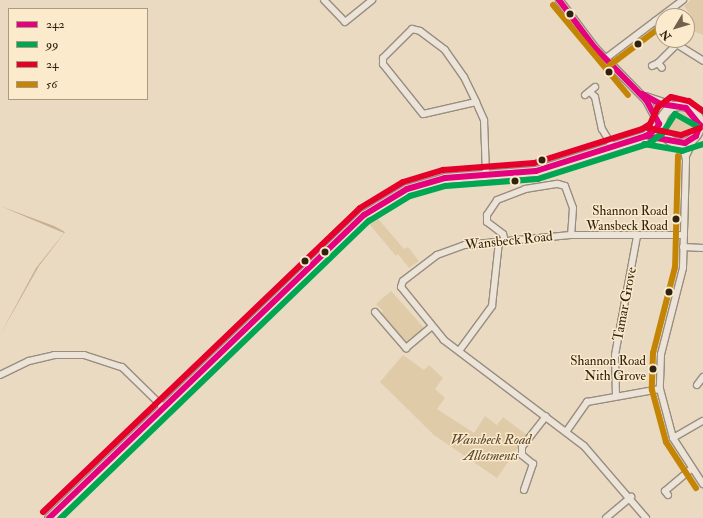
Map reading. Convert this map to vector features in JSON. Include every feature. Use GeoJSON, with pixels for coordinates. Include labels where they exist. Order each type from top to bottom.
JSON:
{"type":"FeatureCollection","features":[{"type":"Feature","properties":{"kind":"highway"},"geometry":{"type":"LineString","coordinates":[[646,136],[659,124],[664,112],[673,105],[695,115],[703,121]]}},
{"type":"Feature","properties":{"kind":"highway"},"geometry":{"type":"LineString","coordinates":[[49,518],[364,215],[407,189],[445,178],[536,171],[646,136],[673,140],[698,136],[700,125],[695,115]]}},
{"type":"Feature","properties":{"kind":"highway"},"geometry":{"type":"LineString","coordinates":[[659,124],[673,140]]}},
{"type":"Feature","properties":{"kind":"main road"},"geometry":{"type":"LineString","coordinates":[[558,0],[605,59],[652,108],[659,124]]}},
{"type":"Feature","properties":{"kind":"main road"},"geometry":{"type":"LineString","coordinates":[[634,90],[658,103],[673,105]]}},
{"type":"Feature","properties":{"kind":"street"},"geometry":{"type":"LineString","coordinates":[[324,0],[345,22],[372,0]]}},
{"type":"Feature","properties":{"kind":"street"},"geometry":{"type":"LineString","coordinates":[[672,8],[683,0]]}},
{"type":"Feature","properties":{"kind":"street"},"geometry":{"type":"LineString","coordinates":[[605,59],[655,21]]}},
{"type":"Feature","properties":{"kind":"street"},"geometry":{"type":"LineString","coordinates":[[476,102],[422,114],[383,64],[383,58],[412,29],[420,31],[445,50],[476,102],[487,141],[486,174]]}},
{"type":"Feature","properties":{"kind":"street"},"geometry":{"type":"LineString","coordinates":[[662,68],[655,65],[672,48]]}},
{"type":"Feature","properties":{"kind":"street"},"geometry":{"type":"LineString","coordinates":[[678,48],[703,61]]}},
{"type":"Feature","properties":{"kind":"street"},"geometry":{"type":"LineString","coordinates":[[595,87],[587,94],[595,97],[602,130],[613,146]]}},
{"type":"Feature","properties":{"kind":"street"},"geometry":{"type":"LineString","coordinates":[[686,156],[698,136]]}},
{"type":"Feature","properties":{"kind":"street"},"geometry":{"type":"LineString","coordinates":[[673,140],[682,144],[686,156],[684,235],[680,292],[661,354],[660,389],[673,438],[691,469],[703,484]]}},
{"type":"Feature","properties":{"kind":"street"},"geometry":{"type":"LineString","coordinates":[[460,351],[492,306],[503,234],[487,222],[487,215],[497,200],[525,189],[558,184],[565,186],[573,208],[571,235]]}},
{"type":"Feature","properties":{"kind":"street","name":"Wansbeck Road"},"geometry":{"type":"LineString","coordinates":[[646,518],[631,497],[587,449],[460,351],[432,327],[404,294],[403,281],[449,249],[502,241],[571,235],[684,235]]}},
{"type":"Feature","properties":{"kind":"street","name":"Tamar Grove"},"geometry":{"type":"LineString","coordinates":[[616,396],[615,355],[637,236]]}},
{"type":"Feature","properties":{"kind":"street"},"geometry":{"type":"LineString","coordinates":[[683,247],[703,248]]}},
{"type":"Feature","properties":{"kind":"street"},"geometry":{"type":"LineString","coordinates":[[375,312],[406,348],[432,327]]}},
{"type":"Feature","properties":{"kind":"street"},"geometry":{"type":"LineString","coordinates":[[0,375],[29,361],[54,355],[84,354],[122,367],[164,407]]}},
{"type":"Feature","properties":{"kind":"street"},"geometry":{"type":"LineString","coordinates":[[697,385],[703,377]]}},
{"type":"Feature","properties":{"kind":"street"},"geometry":{"type":"LineString","coordinates":[[566,432],[587,402],[660,389]]}},
{"type":"Feature","properties":{"kind":"street"},"geometry":{"type":"LineString","coordinates":[[524,490],[533,464],[522,455],[522,447],[546,416]]}},
{"type":"Feature","properties":{"kind":"street"},"geometry":{"type":"LineString","coordinates":[[673,438],[703,422]]}},
{"type":"Feature","properties":{"kind":"street"},"geometry":{"type":"LineString","coordinates":[[668,495],[665,491],[691,469]]}},
{"type":"Feature","properties":{"kind":"street"},"geometry":{"type":"LineString","coordinates":[[606,518],[631,497]]}},
{"type":"Feature","properties":{"kind":"green space"},"geometry":{"type":"Polygon","coordinates":[[[691,0],[703,0],[703,35],[695,32],[695,8],[686,8],[684,6],[691,0]]]}},
{"type":"Feature","properties":{"kind":"green space"},"geometry":{"type":"Polygon","coordinates":[[[679,108],[690,113],[695,124],[690,135],[679,140],[668,135],[663,124],[668,113],[679,108]]]}},
{"type":"Feature","properties":{"kind":"green space"},"geometry":{"type":"Polygon","coordinates":[[[374,214],[404,249],[408,247],[419,261],[409,268],[398,254],[396,256],[365,219],[374,214]]]}},
{"type":"Feature","properties":{"kind":"green space"},"geometry":{"type":"Polygon","coordinates":[[[391,291],[426,330],[407,345],[378,317],[383,311],[376,304],[391,291]]]}},
{"type":"Feature","properties":{"kind":"green space","name":"Wansbeck Road Allotments"},"geometry":{"type":"Polygon","coordinates":[[[403,355],[424,370],[429,365],[443,378],[435,389],[445,398],[437,409],[474,433],[485,416],[497,425],[503,417],[527,435],[497,478],[434,435],[380,382],[403,355]]]}},
{"type":"Feature","properties":{"kind":"shaded area"},"geometry":{"type":"Polygon","coordinates":[[[0,206],[54,226],[65,232],[39,266],[0,335],[36,268],[64,233],[0,206]]]}},
{"type":"Feature","properties":{"kind":"transit line","name":"242"},"geometry":{"type":"LineString","coordinates":[[49,518],[364,215],[407,189],[445,178],[536,171],[646,136],[656,129],[659,124],[646,100],[595,48],[559,0]]}},
{"type":"Feature","properties":{"kind":"transit line","name":"56"},"geometry":{"type":"LineString","coordinates":[[553,5],[628,95]]}},
{"type":"Feature","properties":{"kind":"transit line","name":"56"},"geometry":{"type":"LineString","coordinates":[[610,65],[655,31]]}},
{"type":"Feature","properties":{"kind":"transit line","name":"242"},"geometry":{"type":"LineString","coordinates":[[642,94],[661,104],[686,108],[700,125],[696,136],[685,143],[646,136]]}},
{"type":"Feature","properties":{"kind":"transit line","name":"24"},"geometry":{"type":"LineString","coordinates":[[43,512],[360,208],[403,182],[443,170],[534,163],[642,129],[650,124],[658,107],[671,97],[689,101],[703,111]]}},
{"type":"Feature","properties":{"kind":"transit line","name":"99"},"geometry":{"type":"LineString","coordinates":[[61,518],[369,221],[410,196],[446,186],[538,179],[648,144],[662,134],[675,114],[698,127]]}},
{"type":"Feature","properties":{"kind":"transit line","name":"24"},"geometry":{"type":"LineString","coordinates":[[648,128],[681,135],[700,128]]}},
{"type":"Feature","properties":{"kind":"transit line","name":"99"},"geometry":{"type":"LineString","coordinates":[[644,144],[682,151],[703,144]]}},
{"type":"Feature","properties":{"kind":"transit line","name":"56"},"geometry":{"type":"LineString","coordinates":[[678,156],[675,267],[653,353],[652,390],[666,442],[696,488]]}},
{"type":"Feature","properties":{"kind":"place","name":"Shannon Road Wansbeck Road"},"geometry":{"type":"Point","coordinates":[676,219]}},
{"type":"Feature","properties":{"kind":"place","name":"Shannon Road Nith Grove"},"geometry":{"type":"Point","coordinates":[653,369]}}]}
